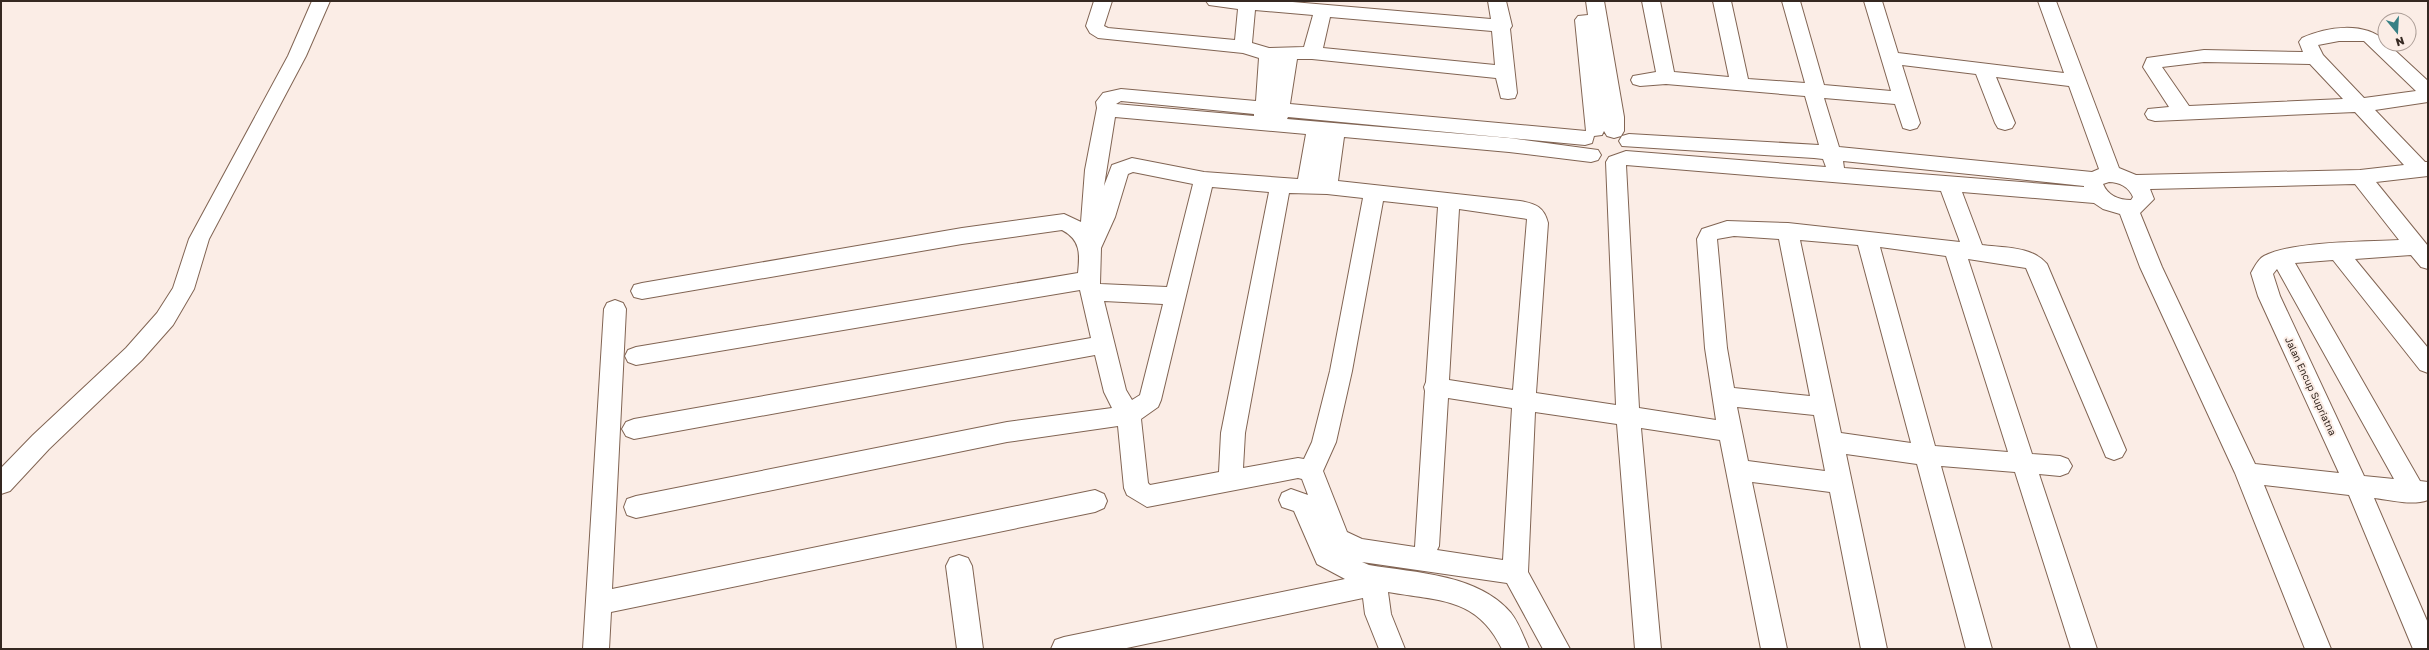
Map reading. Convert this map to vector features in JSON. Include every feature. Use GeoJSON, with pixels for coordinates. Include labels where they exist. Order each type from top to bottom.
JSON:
{"type":"FeatureCollection","features":[{"type":"Feature","properties":{"kind":"street"},"geometry":{"type":"LineString","coordinates":[[1,484],[41,442],[134,354],[165,319],[183,289],[199,239],[297,56],[321,1]]}},
{"type":"Feature","properties":{"kind":"street"},"geometry":{"type":"LineString","coordinates":[[1103,1],[1095,26],[1101,33],[1243,47],[1269,54],[1288,55],[1312,53],[1503,72]]}},
{"type":"Feature","properties":{"kind":"street"},"geometry":{"type":"LineString","coordinates":[[1215,1],[1248,6],[1273,3],[1323,11],[1503,26]]}},
{"type":"Feature","properties":{"kind":"street"},"geometry":{"type":"LineString","coordinates":[[1497,1],[1503,26],[1503,72],[1508,93]]}},
{"type":"Feature","properties":{"kind":"street"},"geometry":{"type":"LineString","coordinates":[[1651,1],[1666,78]]}},
{"type":"Feature","properties":{"kind":"street"},"geometry":{"type":"LineString","coordinates":[[1722,1],[1740,84]]}},
{"type":"Feature","properties":{"kind":"street"},"geometry":{"type":"LineString","coordinates":[[1791,1],[1828,173]]}},
{"type":"Feature","properties":{"kind":"street"},"geometry":{"type":"LineString","coordinates":[[1873,1],[1910,122]]}},
{"type":"Feature","properties":{"kind":"street"},"geometry":{"type":"LineString","coordinates":[[2047,1],[2077,81],[2101,183],[2117,206],[2128,208],[2136,207],[2144,199],[2143,193],[2133,182]]}},
{"type":"Feature","properties":{"kind":"street"},"geometry":{"type":"LineString","coordinates":[[1589,4],[1590,141],[1603,161],[1621,148],[1823,152],[2101,183]]}},
{"type":"Feature","properties":{"kind":"street"},"geometry":{"type":"LineString","coordinates":[[1589,4],[1621,148],[1628,418],[1648,649]]}},
{"type":"Feature","properties":{"kind":"street"},"geometry":{"type":"LineString","coordinates":[[1243,47],[1248,6]]}},
{"type":"Feature","properties":{"kind":"street"},"geometry":{"type":"LineString","coordinates":[[1312,53],[1323,11]]}},
{"type":"Feature","properties":{"kind":"street"},"geometry":{"type":"LineString","coordinates":[[2425,170],[2315,58],[2308,45],[2310,40],[2333,36],[2367,36],[2386,50],[2428,92]]}},
{"type":"Feature","properties":{"kind":"street"},"geometry":{"type":"LineString","coordinates":[[1269,54],[1271,117]]}},
{"type":"Feature","properties":{"kind":"street"},"geometry":{"type":"LineString","coordinates":[[1271,117],[1288,55]]}},
{"type":"Feature","properties":{"kind":"street"},"geometry":{"type":"LineString","coordinates":[[2183,112],[2152,67],[2154,62],[2204,56],[2315,58]]}},
{"type":"Feature","properties":{"kind":"street"},"geometry":{"type":"LineString","coordinates":[[1891,58],[2077,81]]}},
{"type":"Feature","properties":{"kind":"street"},"geometry":{"type":"LineString","coordinates":[[1983,69],[2005,123]]}},
{"type":"Feature","properties":{"kind":"street"},"geometry":{"type":"LineString","coordinates":[[1640,80],[1666,78],[1810,92],[1903,98]]}},
{"type":"Feature","properties":{"kind":"street"},"geometry":{"type":"LineString","coordinates":[[2155,114],[2360,105],[2428,96]]}},
{"type":"Feature","properties":{"kind":"street"},"geometry":{"type":"LineString","coordinates":[[1311,471],[1298,468],[1231,479],[1147,496],[1140,493],[1136,488],[1129,415],[1115,392],[1090,286],[1090,248],[1095,170],[1107,108],[1271,117],[1590,141],[1621,148],[1828,173],[1948,183],[2101,183],[2360,177],[2425,170]]}},
{"type":"Feature","properties":{"kind":"street"},"geometry":{"type":"LineString","coordinates":[[1271,117],[1326,129],[1509,145],[1590,141]]}},
{"type":"Feature","properties":{"kind":"street"},"geometry":{"type":"LineString","coordinates":[[1307,186],[1326,129]]}},
{"type":"Feature","properties":{"kind":"street"},"geometry":{"type":"LineString","coordinates":[[1326,129],[1333,154],[1327,187]]}},
{"type":"Feature","properties":{"kind":"street"},"geometry":{"type":"LineString","coordinates":[[1090,248],[1105,217],[1119,170],[1123,167],[1132,165],[1204,179],[1280,186],[1327,187],[1374,192],[1449,202],[1520,208],[1531,211],[1536,215],[1538,223],[1524,400],[1515,573],[1557,649]]}},
{"type":"Feature","properties":{"kind":"street"},"geometry":{"type":"LineString","coordinates":[[2360,177],[2423,254]]}},
{"type":"Feature","properties":{"kind":"street"},"geometry":{"type":"LineString","coordinates":[[636,506],[1007,432],[1129,415],[1150,400],[1204,179]]}},
{"type":"Feature","properties":{"kind":"street"},"geometry":{"type":"LineString","coordinates":[[1948,183],[1964,250],[2024,463],[2084,649]]}},
{"type":"Feature","properties":{"kind":"street"},"geometry":{"type":"LineString","coordinates":[[1231,479],[1233,433],[1280,186]]}},
{"type":"Feature","properties":{"kind":"street"},"geometry":{"type":"LineString","coordinates":[[1374,192],[1341,371],[1324,442],[1311,471],[1338,539],[1358,550],[1515,573]]}},
{"type":"Feature","properties":{"kind":"street"},"geometry":{"type":"LineString","coordinates":[[1427,546],[1449,202]]}},
{"type":"Feature","properties":{"kind":"street"},"geometry":{"type":"LineString","coordinates":[[2128,208],[2151,267],[2247,473],[2318,649]]}},
{"type":"Feature","properties":{"kind":"street"},"geometry":{"type":"LineString","coordinates":[[642,291],[962,236],[1064,222],[1078,229],[1090,248]]}},
{"type":"Feature","properties":{"kind":"street"},"geometry":{"type":"LineString","coordinates":[[1774,649],[1730,432],[1716,348],[1707,236],[1723,229],[1788,231],[1867,238],[1964,250],[2024,258],[2033,262],[2038,270],[2114,450]]}},
{"type":"Feature","properties":{"kind":"street"},"geometry":{"type":"LineString","coordinates":[[1788,231],[1874,649]]}},
{"type":"Feature","properties":{"kind":"street"},"geometry":{"type":"LineString","coordinates":[[1867,238],[1978,649]]}},
{"type":"Feature","properties":{"kind":"street"},"geometry":{"type":"LineString","coordinates":[[2337,251],[2428,364]]}},
{"type":"Feature","properties":{"kind":"street","name":"Jalan Encup Supriatna"},"geometry":{"type":"LineString","coordinates":[[2423,254],[2337,251],[2281,257],[2265,267],[2262,273],[2266,289],[2357,486],[2426,649]]}},
{"type":"Feature","properties":{"kind":"street"},"geometry":{"type":"LineString","coordinates":[[2281,257],[2421,491]]}},
{"type":"Feature","properties":{"kind":"street"},"geometry":{"type":"LineString","coordinates":[[636,356],[1090,286],[1175,296]]}},
{"type":"Feature","properties":{"kind":"street"},"geometry":{"type":"LineString","coordinates":[[596,649],[615,309]]}},
{"type":"Feature","properties":{"kind":"street"},"geometry":{"type":"LineString","coordinates":[[634,429],[1104,344]]}},
{"type":"Feature","properties":{"kind":"street"},"geometry":{"type":"LineString","coordinates":[[1436,387],[1628,418],[1730,432]]}},
{"type":"Feature","properties":{"kind":"street"},"geometry":{"type":"LineString","coordinates":[[1724,396],[1824,407]]}},
{"type":"Feature","properties":{"kind":"street"},"geometry":{"type":"LineString","coordinates":[[1831,442],[1926,455],[2060,466]]}},
{"type":"Feature","properties":{"kind":"street"},"geometry":{"type":"LineString","coordinates":[[1738,470],[1840,483]]}},
{"type":"Feature","properties":{"kind":"street"},"geometry":{"type":"LineString","coordinates":[[2247,473],[2357,486],[2421,491]]}},
{"type":"Feature","properties":{"kind":"street"},"geometry":{"type":"LineString","coordinates":[[1291,500],[1302,503],[1326,556],[1377,581],[1462,593],[1488,607],[1503,624],[1516,649]]}},
{"type":"Feature","properties":{"kind":"street"},"geometry":{"type":"LineString","coordinates":[[599,603],[1095,501]]}},
{"type":"Feature","properties":{"kind":"street"},"geometry":{"type":"LineString","coordinates":[[959,566],[970,649]]}},
{"type":"Feature","properties":{"kind":"street"},"geometry":{"type":"LineString","coordinates":[[1064,649],[1377,581]]}},
{"type":"Feature","properties":{"kind":"street"},"geometry":{"type":"LineString","coordinates":[[1377,581],[1375,601],[1392,649]]}}]}
